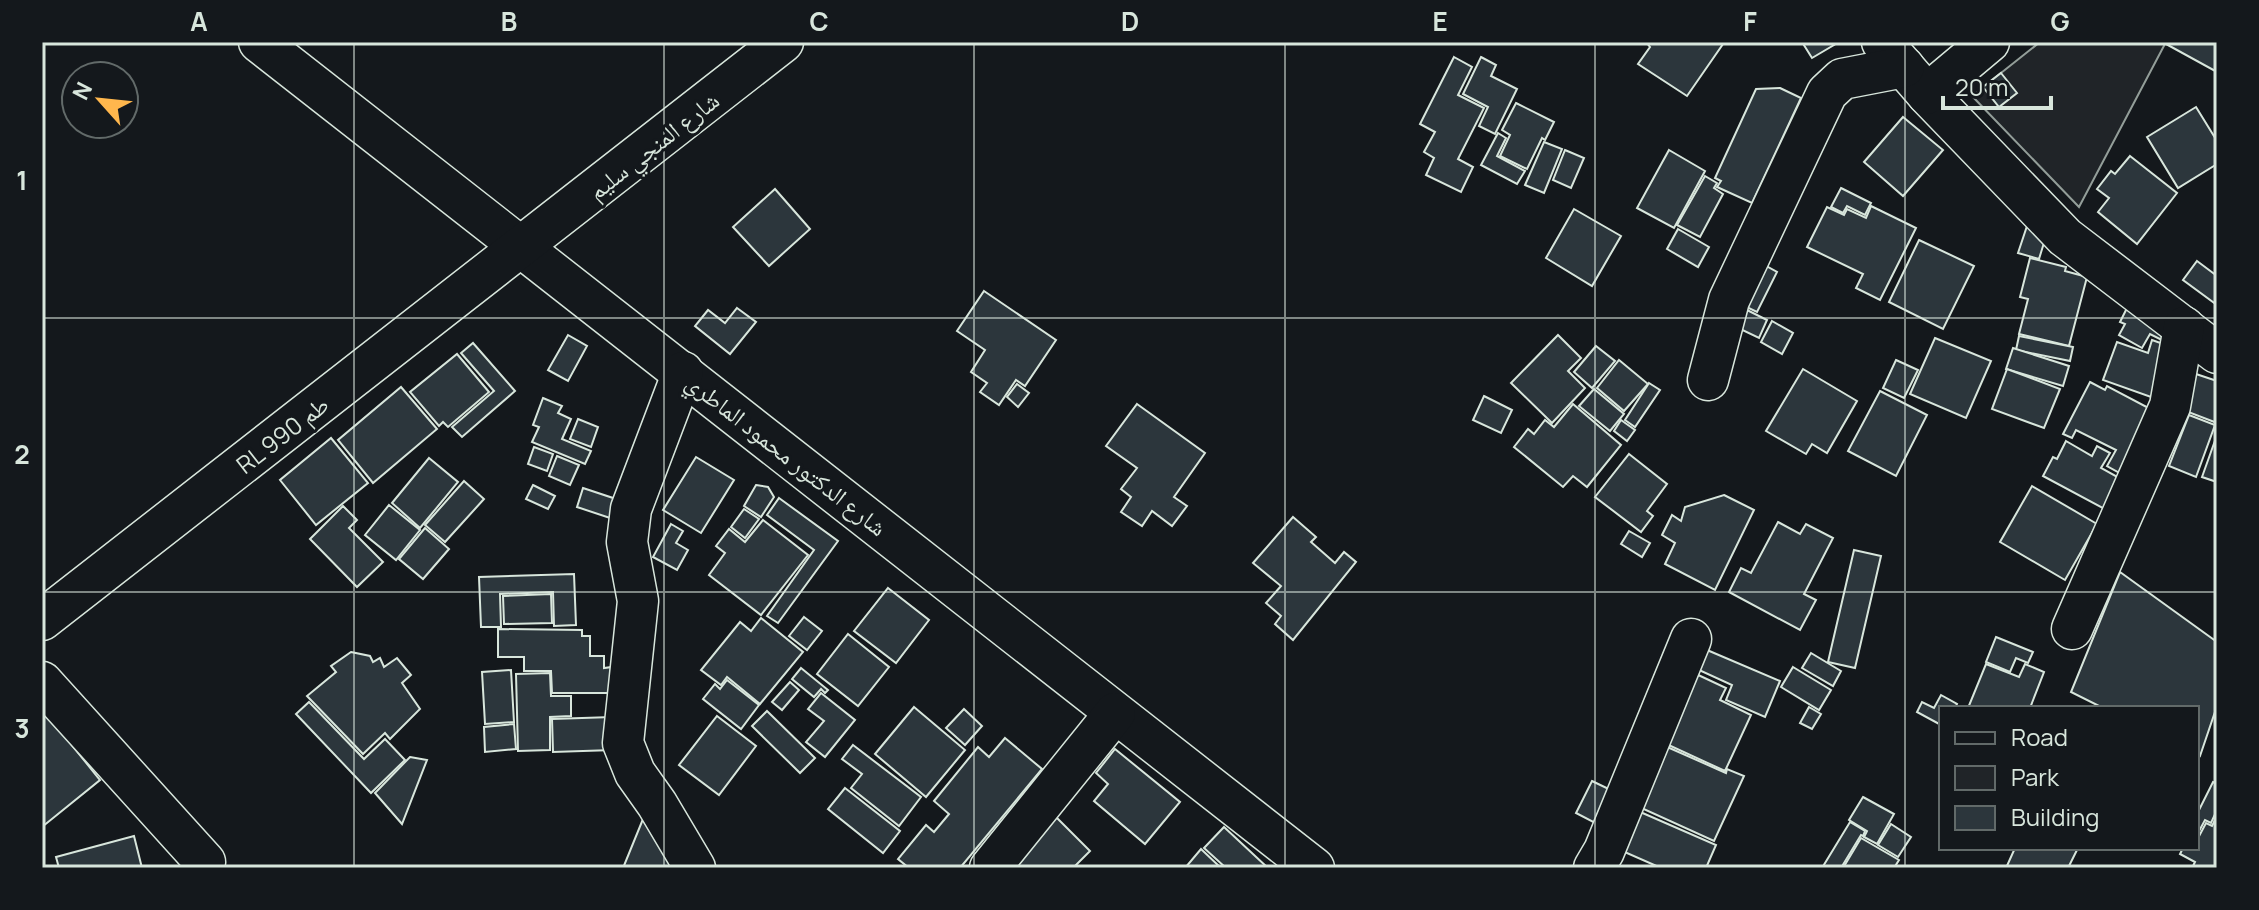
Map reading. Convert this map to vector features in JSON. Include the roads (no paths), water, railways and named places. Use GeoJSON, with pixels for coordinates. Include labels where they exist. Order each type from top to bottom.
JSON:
{"type":"FeatureCollection","features":[{"type":"Feature","properties":{"kind":"street","name":"شارع الدكتور محمود الماطري"},"geometry":{"type":"LineString","coordinates":[[259,42],[1314,868]]}},
{"type":"Feature","properties":{"kind":"street","name":"شارع المنجي سليم"},"geometry":{"type":"LineString","coordinates":[[522,248],[783,42]]}},
{"type":"Feature","properties":{"kind":"street"},"geometry":{"type":"LineString","coordinates":[[1708,380],[1729,300],[1827,93],[1842,79],[1904,68],[1989,42]]}},
{"type":"Feature","properties":{"kind":"street"},"geometry":{"type":"LineString","coordinates":[[1904,68],[2065,237],[2217,353]]}},
{"type":"Feature","properties":{"kind":"street","name":"RL طم 990"},"geometry":{"type":"LineString","coordinates":[[42,620],[522,248]]}},
{"type":"Feature","properties":{"kind":"street"},"geometry":{"type":"LineString","coordinates":[[2072,629],[2170,406],[2184,327]]}},
{"type":"Feature","properties":{"kind":"street"},"geometry":{"type":"LineString","coordinates":[[683,372],[631,509],[627,542],[638,601],[623,743],[635,773],[695,868]]}},
{"type":"Feature","properties":{"kind":"street"},"geometry":{"type":"LineString","coordinates":[[1594,868],[1604,851],[1691,639]]}},
{"type":"Feature","properties":{"kind":"street"},"geometry":{"type":"LineString","coordinates":[[42,682],[205,862]]}},
{"type":"Feature","properties":{"kind":"street"},"geometry":{"type":"LineString","coordinates":[[990,868],[1115,713]]}}]}
